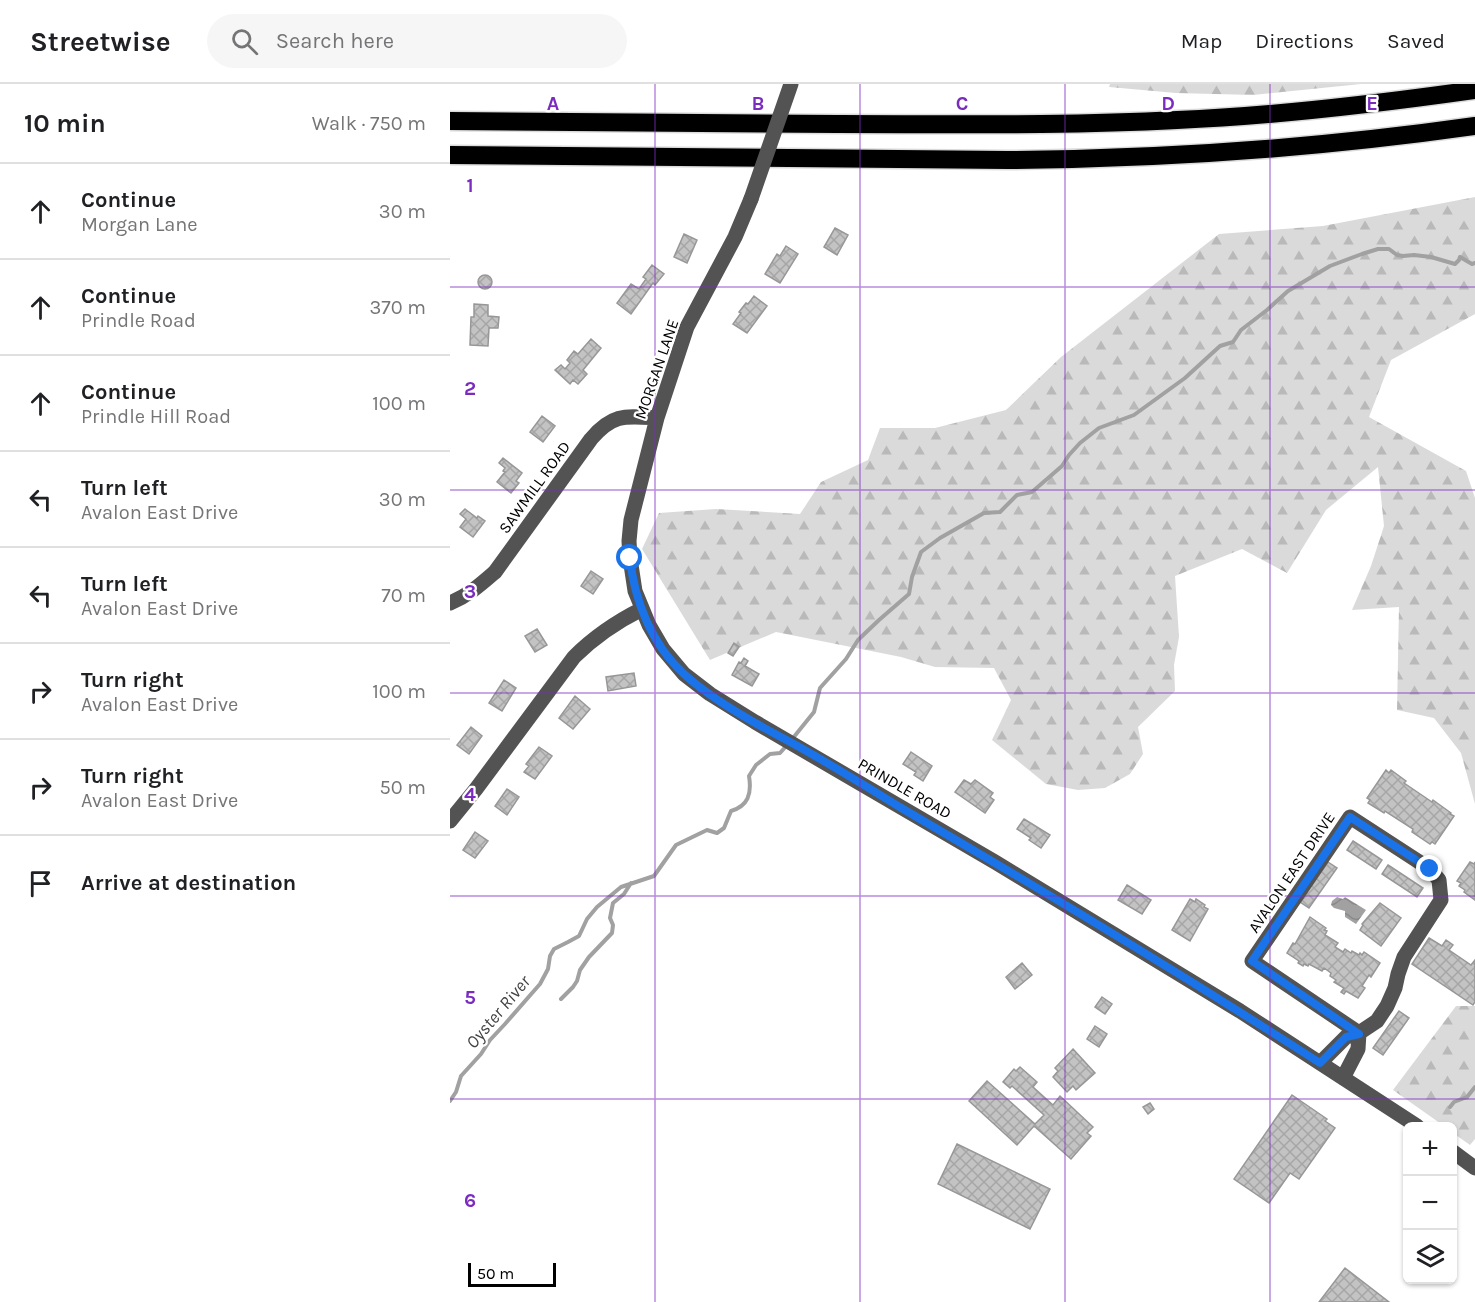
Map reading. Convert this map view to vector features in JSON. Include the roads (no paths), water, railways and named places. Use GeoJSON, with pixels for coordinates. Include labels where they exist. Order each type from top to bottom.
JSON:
{"type":"FeatureCollection","features":[{"type":"Feature","properties":{"kind":"highway"},"geometry":{"type":"LineString","coordinates":[[450,121],[1103,123],[1286,113],[1475,90]]}},
{"type":"Feature","properties":{"kind":"highway"},"geometry":{"type":"LineString","coordinates":[[450,155],[985,160],[1103,158],[1306,146],[1475,126]]}},
{"type":"Feature","properties":{"kind":"street","name":"MORGAN LANE"},"geometry":{"type":"LineString","coordinates":[[642,609],[631,572],[629,541],[631,520],[657,418],[687,327],[735,237],[751,199],[790,84]]}},
{"type":"Feature","properties":{"kind":"street","name":"SAWMILL ROAD"},"geometry":{"type":"LineString","coordinates":[[450,603],[465,597],[495,572],[599,429],[622,417],[657,418]]}},
{"type":"Feature","properties":{"kind":"street","name":"PRINDLE ROAD"},"geometry":{"type":"LineString","coordinates":[[642,609],[663,648],[684,674],[710,694],[995,862],[1240,1011],[1411,1122]]}},
{"type":"Feature","properties":{"kind":"street"},"geometry":{"type":"LineString","coordinates":[[450,821],[574,657],[588,642],[620,620],[642,609]]}},
{"type":"Feature","properties":{"kind":"street","name":"AVALON EAST DRIVE"},"geometry":{"type":"LineString","coordinates":[[1320,1063],[1346,1037],[1359,1034],[1377,1021],[1395,988],[1404,957],[1441,900],[1439,880],[1430,869],[1350,817],[1252,961],[1359,1034]]}},
{"type":"Feature","properties":{"kind":"street"},"geometry":{"type":"LineString","coordinates":[[1343,1078],[1358,1049],[1359,1034]]}},
{"type":"Feature","properties":{"kind":"street"},"geometry":{"type":"LineString","coordinates":[[1457,1155],[1475,1168]]}},
{"type":"Feature","properties":{"kind":"water"},"geometry":{"type":"Polygon","coordinates":[[[1337,897],[1343,899],[1345,897],[1366,910],[1356,924],[1345,917],[1345,911],[1331,905],[1337,897]]]}},
{"type":"Feature","properties":{"kind":"waterway","name":"Oyster River"},"geometry":{"type":"LineString","coordinates":[[793,738],[814,712],[820,688],[846,659],[858,640],[909,594],[921,552],[940,538],[984,513],[1000,512],[1017,495],[1032,492],[1062,466],[1080,443],[1099,428],[1134,415],[1185,378],[1220,346],[1233,342],[1241,330],[1288,291],[1330,266],[1378,249],[1389,249],[1403,256],[1431,257],[1455,264],[1460,257],[1472,264],[1475,263]]}},
{"type":"Feature","properties":{"kind":"waterway","name":"Oyster River"},"geometry":{"type":"LineString","coordinates":[[450,1101],[456,1092],[461,1076],[540,984],[548,969],[550,956],[554,949],[579,936],[587,919],[597,907],[621,887],[654,876],[676,845],[707,830],[717,833],[724,828],[731,811],[741,806],[748,798],[749,776],[756,765],[770,754],[780,753],[788,744]]}},
{"type":"Feature","properties":{"kind":"waterway"},"geometry":{"type":"LineString","coordinates":[[561,999],[573,987],[580,970],[589,957],[612,933],[613,925],[610,918],[613,903],[624,894],[631,883]]}},
{"type":"Feature","properties":{"kind":"waterway"},"geometry":{"type":"LineString","coordinates":[[1450,1107],[1454,1102],[1467,1097],[1475,1087]]}}]}
